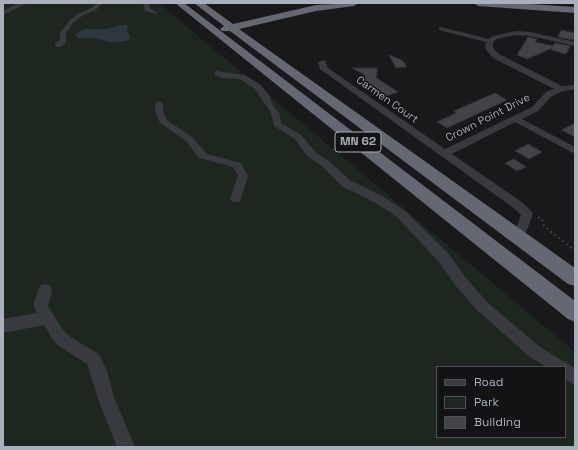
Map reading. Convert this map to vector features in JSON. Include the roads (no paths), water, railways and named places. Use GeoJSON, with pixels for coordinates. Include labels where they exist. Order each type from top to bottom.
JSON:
{"type":"FeatureCollection","features":[{"type":"Feature","properties":{"kind":"highway","name":"MN 62"},"geometry":{"type":"LineString","coordinates":[[179,3],[301,99],[355,139],[575,313]]}},
{"type":"Feature","properties":{"kind":"highway","name":"MN 62"},"geometry":{"type":"LineString","coordinates":[[198,3],[575,278]]}},
{"type":"Feature","properties":{"kind":"highway"},"geometry":{"type":"LineString","coordinates":[[214,30],[285,11],[299,3]]}},
{"type":"Feature","properties":{"kind":"highway"},"geometry":{"type":"LineString","coordinates":[[230,26],[316,8],[354,3]]}},
{"type":"Feature","properties":{"kind":"highway"},"geometry":{"type":"LineString","coordinates":[[478,3],[575,10]]}},
{"type":"Feature","properties":{"kind":"highway"},"geometry":{"type":"LineString","coordinates":[[508,3],[575,10]]}},
{"type":"Feature","properties":{"kind":"highway"},"geometry":{"type":"LineString","coordinates":[[545,3],[575,5]]}},
{"type":"Feature","properties":{"kind":"highway"},"geometry":{"type":"LineString","coordinates":[[301,99],[312,97],[321,100],[391,151],[455,190]]}},
{"type":"Feature","properties":{"kind":"highway"},"geometry":{"type":"LineString","coordinates":[[355,139],[395,166],[489,238],[506,242],[519,237]]}},
{"type":"Feature","properties":{"kind":"street"},"geometry":{"type":"LineString","coordinates":[[58,45],[64,41],[63,33],[71,22],[80,15],[95,8],[98,3]]}},
{"type":"Feature","properties":{"kind":"street"},"geometry":{"type":"LineString","coordinates":[[146,3],[147,10],[155,13]]}},
{"type":"Feature","properties":{"kind":"street"},"geometry":{"type":"LineString","coordinates":[[19,13],[18,12],[22,7],[22,4]]}},
{"type":"Feature","properties":{"kind":"street"},"geometry":{"type":"LineString","coordinates":[[3,13],[22,4]]}},
{"type":"Feature","properties":{"kind":"street"},"geometry":{"type":"LineString","coordinates":[[441,29],[490,41],[495,37],[516,33],[530,34],[575,44]]}},
{"type":"Feature","properties":{"kind":"street","name":"Crown Point Drive"},"geometry":{"type":"LineString","coordinates":[[490,41],[489,48],[496,56],[561,88]]}},
{"type":"Feature","properties":{"kind":"street","name":"Carmen Court"},"geometry":{"type":"LineString","coordinates":[[322,62],[324,69],[519,206],[527,214],[519,237]]}},
{"type":"Feature","properties":{"kind":"street"},"geometry":{"type":"LineString","coordinates":[[218,73],[224,76],[242,77],[258,87],[265,94],[269,106],[275,113],[277,124],[298,137],[311,154],[326,164],[347,184],[378,199],[400,213],[444,258],[461,282],[483,307],[535,352],[558,366]]}},
{"type":"Feature","properties":{"kind":"street","name":"Crown Point Drive"},"geometry":{"type":"LineString","coordinates":[[443,154],[535,110],[549,94],[561,88],[575,87]]}},
{"type":"Feature","properties":{"kind":"street"},"geometry":{"type":"LineString","coordinates":[[159,104],[159,112],[163,121],[189,139],[203,156],[237,165],[243,176],[238,188],[236,199]]}},
{"type":"Feature","properties":{"kind":"street"},"geometry":{"type":"LineString","coordinates":[[516,119],[575,151]]}},
{"type":"Feature","properties":{"kind":"street"},"geometry":{"type":"LineString","coordinates":[[45,290],[40,302],[47,318],[58,335],[67,343],[93,359],[99,371],[107,401],[126,447]]}},
{"type":"Feature","properties":{"kind":"street"},"geometry":{"type":"LineString","coordinates":[[3,326],[47,318]]}},
{"type":"Feature","properties":{"kind":"street"},"geometry":{"type":"LineString","coordinates":[[566,371],[575,377]]}}]}
